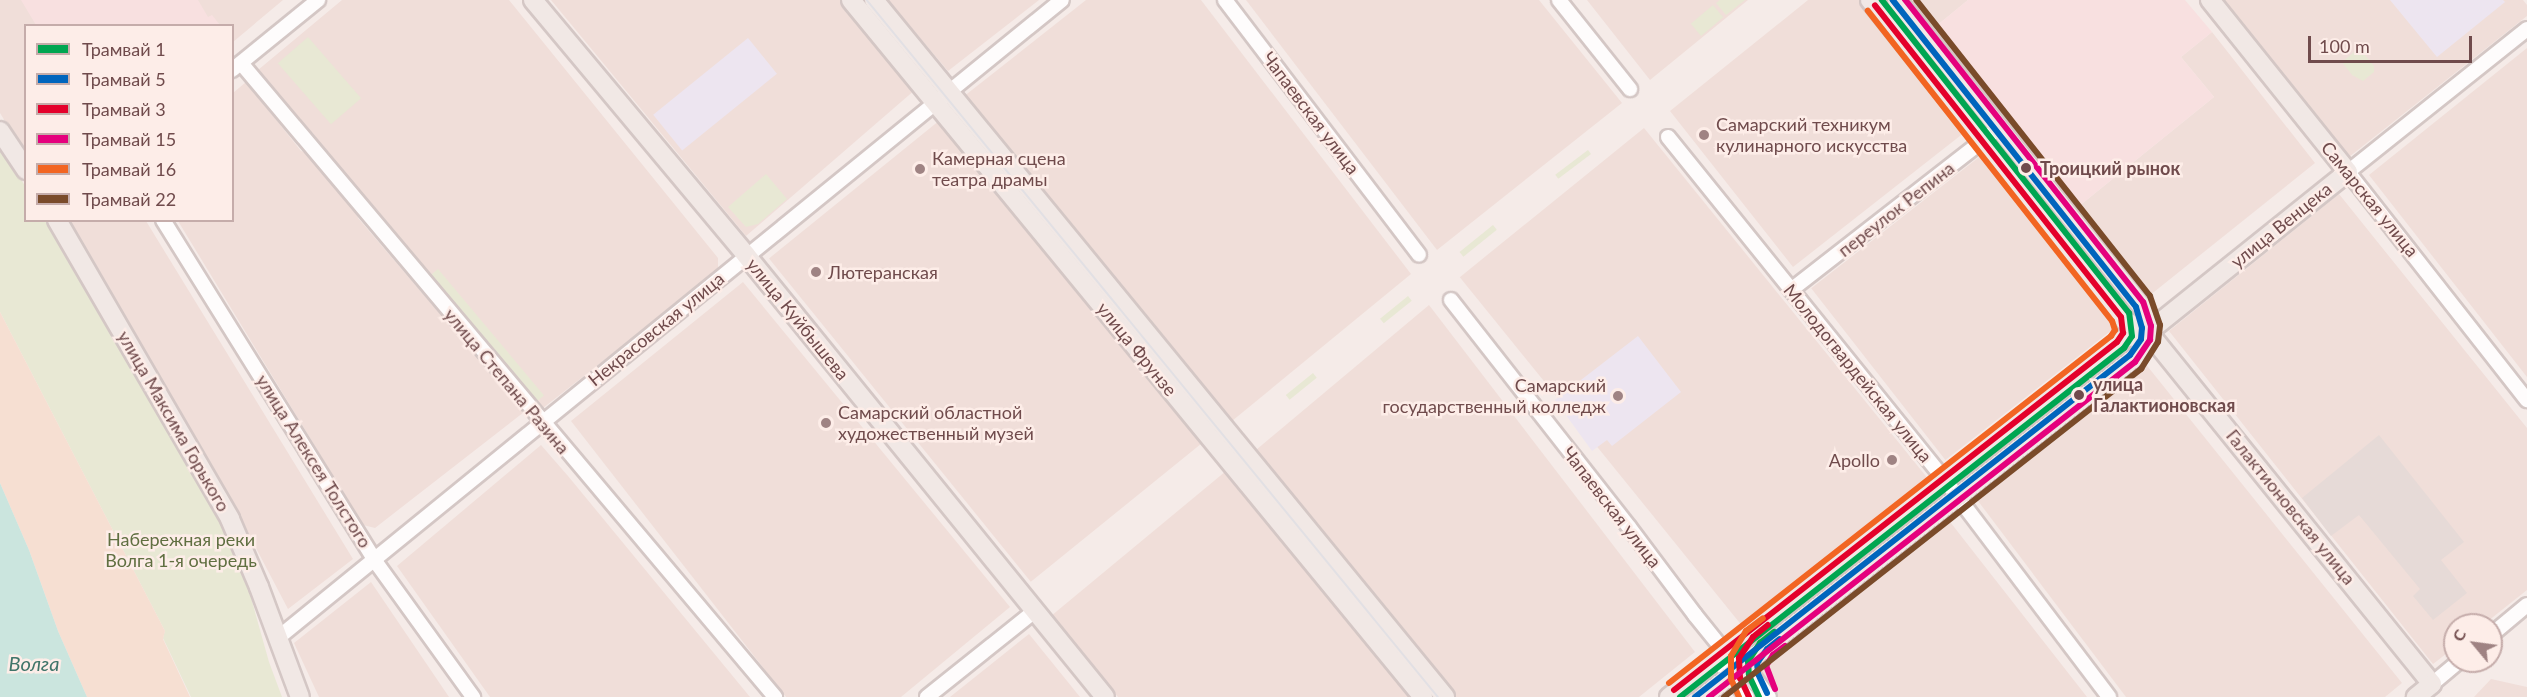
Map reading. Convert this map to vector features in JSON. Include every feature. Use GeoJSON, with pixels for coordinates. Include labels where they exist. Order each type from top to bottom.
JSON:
{"type":"FeatureCollection","features":[{"type":"Feature","properties":{"kind":"main road","name":"улица Куйбышева"},"geometry":{"type":"LineString","coordinates":[[533,0],[746,255],[1105,697]]}},
{"type":"Feature","properties":{"kind":"main road","name":"улица Фрунзе"},"geometry":{"type":"LineString","coordinates":[[851,0],[1423,697]]}},
{"type":"Feature","properties":{"kind":"main road","name":"улица Фрунзе"},"geometry":{"type":"LineString","coordinates":[[874,0],[1445,697]]}},
{"type":"Feature","properties":{"kind":"main road","name":"Галактионовская улица"},"geometry":{"type":"LineString","coordinates":[[1870,0],[2125,321],[2148,332],[2432,684]]}},
{"type":"Feature","properties":{"kind":"main road","name":"Галактионовская улица"},"geometry":{"type":"LineString","coordinates":[[1897,0],[2144,309],[2148,332]]}},
{"type":"Feature","properties":{"kind":"main road","name":"Самарская улица"},"geometry":{"type":"LineString","coordinates":[[2210,0],[2348,172]]}},
{"type":"Feature","properties":{"kind":"main road"},"geometry":{"type":"LineString","coordinates":[[0,130],[24,167]]}},
{"type":"Feature","properties":{"kind":"main road","name":"улица Венцека"},"geometry":{"type":"LineString","coordinates":[[1669,697],[1723,650],[1945,480],[2125,338],[2148,332],[2348,172]]}},
{"type":"Feature","properties":{"kind":"main road","name":"улица Максима Горького"},"geometry":{"type":"LineString","coordinates":[[58,222],[221,502],[246,555],[300,697]]}},
{"type":"Feature","properties":{"kind":"main road","name":"улица Венцека"},"geometry":{"type":"LineString","coordinates":[[1702,697],[2138,355],[2148,332]]}},
{"type":"Feature","properties":{"kind":"main road"},"geometry":{"type":"LineString","coordinates":[[2416,697],[2432,684]]}},
{"type":"Feature","properties":{"kind":"street"},"geometry":{"type":"LineString","coordinates":[[237,67],[318,0]]}},
{"type":"Feature","properties":{"kind":"street","name":"Некрасовская улица"},"geometry":{"type":"LineString","coordinates":[[279,637],[1062,0]]}},
{"type":"Feature","properties":{"kind":"street","name":"Чапаевская улица"},"geometry":{"type":"LineString","coordinates":[[1225,0],[1419,255]]}},
{"type":"Feature","properties":{"kind":"street"},"geometry":{"type":"LineString","coordinates":[[1559,0],[1630,89]]}},
{"type":"Feature","properties":{"kind":"street","name":"улица Венцека"},"geometry":{"type":"LineString","coordinates":[[2348,172],[2527,29]]}},
{"type":"Feature","properties":{"kind":"street","name":"улица Степана Разина"},"geometry":{"type":"LineString","coordinates":[[237,67],[775,697]]}},
{"type":"Feature","properties":{"kind":"street","name":"переулок Репина"},"geometry":{"type":"LineString","coordinates":[[1791,290],[1999,128]]}},
{"type":"Feature","properties":{"kind":"street","name":"Молодогвардейская улица"},"geometry":{"type":"LineString","coordinates":[[1668,137],[1945,480],[2109,697]]}},
{"type":"Feature","properties":{"kind":"street","name":"Самарская улица"},"geometry":{"type":"LineString","coordinates":[[2348,172],[2527,400]]}},
{"type":"Feature","properties":{"kind":"street","name":"улица Алексея Толстого"},"geometry":{"type":"LineString","coordinates":[[165,222],[375,561],[472,697]]}},
{"type":"Feature","properties":{"kind":"street","name":"Чапаевская улица"},"geometry":{"type":"LineString","coordinates":[[1451,300],[1737,669],[1769,697]]}},
{"type":"Feature","properties":{"kind":"street"},"geometry":{"type":"LineString","coordinates":[[2503,625],[2527,605]]}},
{"type":"Feature","properties":{"kind":"street"},"geometry":{"type":"LineString","coordinates":[[927,697],[1036,610]]}},
{"type":"Feature","properties":{"kind":"street","name":"Чапаевская улица"},"geometry":{"type":"LineString","coordinates":[[1737,669],[1747,697]]}},
{"type":"Feature","properties":{"kind":"street"},"geometry":{"type":"LineString","coordinates":[[2432,684],[2445,673]]}},
{"type":"Feature","properties":{"kind":"shaded area"},"geometry":{"type":"Polygon","coordinates":[[[0,0],[283,0],[234,41],[234,24],[24,24],[24,152],[0,113],[0,0]]]}},
{"type":"Feature","properties":{"kind":"shaded area"},"geometry":{"type":"Polygon","coordinates":[[[21,0],[198,0],[208,17],[212,15],[219,24],[35,24],[21,0]]]}},
{"type":"Feature","properties":{"kind":"shaded area"},"geometry":{"type":"Polygon","coordinates":[[[342,0],[509,0],[718,258],[718,271],[543,408],[373,205],[367,202],[357,208],[358,218],[524,412],[375,528],[363,525],[179,222],[234,222],[234,92],[246,82],[301,151],[309,153],[318,146],[316,137],[258,70],[342,0]]]}},
{"type":"Feature","properties":{"kind":"shaded area"},"geometry":{"type":"Polygon","coordinates":[[[551,0],[842,0],[916,89],[746,236],[551,0]]]}},
{"type":"Feature","properties":{"kind":"shaded area"},"geometry":{"type":"Polygon","coordinates":[[[888,0],[1039,0],[948,71],[888,0]]]}},
{"type":"Feature","properties":{"kind":"shaded area"},"geometry":{"type":"Polygon","coordinates":[[[1086,0],[1201,0],[1411,274],[1232,421],[963,97],[1086,0]]]}},
{"type":"Feature","properties":{"kind":"shaded area"},"geometry":{"type":"Polygon","coordinates":[[[1246,0],[1539,0],[1622,103],[1437,250],[1246,0]]]}},
{"type":"Feature","properties":{"kind":"shaded area"},"geometry":{"type":"Polygon","coordinates":[[[1587,0],[1748,0],[1650,80],[1587,0]]]}},
{"type":"Feature","properties":{"kind":"shaded area"},"geometry":{"type":"Polygon","coordinates":[[[1808,0],[1860,0],[1965,132],[1793,267],[1670,111],[1808,0]]]}},
{"type":"Feature","properties":{"kind":"shaded area"},"geometry":{"type":"Polygon","coordinates":[[[1903,0],[1968,0],[1929,32],[1903,0]]]}},
{"type":"Feature","properties":{"kind":"shaded area"},"geometry":{"type":"Polygon","coordinates":[[[1968,0],[2185,0],[2212,32],[2181,57],[2214,97],[2073,211],[1929,32],[1968,0]]]}},
{"type":"Feature","properties":{"kind":"shaded area"},"geometry":{"type":"Polygon","coordinates":[[[2221,0],[2523,0],[2527,5],[2527,16],[2349,157],[2221,0]]]}},
{"type":"Feature","properties":{"kind":"shaded area"},"geometry":{"type":"Polygon","coordinates":[[[2390,0],[2503,0],[2505,2],[2437,57],[2390,0]]]}},
{"type":"Feature","properties":{"kind":"shaded area"},"geometry":{"type":"Polygon","coordinates":[[[2212,32],[2315,163],[2149,296],[2073,211],[2214,97],[2181,57],[2212,32]]]}},
{"type":"Feature","properties":{"kind":"shaded area"},"geometry":{"type":"Polygon","coordinates":[[[748,38],[777,74],[682,151],[653,115],[748,38]]]}},
{"type":"Feature","properties":{"kind":"shaded area"},"geometry":{"type":"Polygon","coordinates":[[[2527,48],[2527,377],[2369,175],[2527,48]]]}},
{"type":"Feature","properties":{"kind":"shaded area"},"geometry":{"type":"Polygon","coordinates":[[[940,120],[1202,443],[1031,582],[769,258],[940,120]]]}},
{"type":"Feature","properties":{"kind":"shaded area"},"geometry":{"type":"Polygon","coordinates":[[[1644,128],[1928,478],[1744,628],[1460,277],[1644,128]]]}},
{"type":"Feature","properties":{"kind":"shaded area"},"geometry":{"type":"Polygon","coordinates":[[[1983,154],[2117,326],[1945,460],[1811,288],[1983,154]]]}},
{"type":"Feature","properties":{"kind":"shaded area"},"geometry":{"type":"Polygon","coordinates":[[[2339,194],[2527,428],[2527,590],[2498,613],[2443,613],[2443,656],[2433,664],[2169,331],[2339,194]]]}},
{"type":"Feature","properties":{"kind":"shaded area"},"geometry":{"type":"Polygon","coordinates":[[[69,222],[147,222],[353,559],[288,609],[216,472],[69,222]]]}},
{"type":"Feature","properties":{"kind":"shaded area"},"geometry":{"type":"Polygon","coordinates":[[[743,282],[1010,607],[901,697],[786,697],[571,421],[743,282]]]}},
{"type":"Feature","properties":{"kind":"shaded area"},"geometry":{"type":"Polygon","coordinates":[[[1429,305],[1695,652],[1639,697],[1456,697],[1256,450],[1429,305]]]}},
{"type":"Feature","properties":{"kind":"shaded area","name":"Самарский государственный колледж"},"geometry":{"type":"Polygon","coordinates":[[[1638,336],[1681,392],[1612,446],[1607,440],[1592,451],[1555,400],[1638,336]]]}},
{"type":"Feature","properties":{"kind":"shaded area"},"geometry":{"type":"Polygon","coordinates":[[[2140,357],[2402,683],[2385,697],[2126,697],[1969,489],[2140,357]]]}},
{"type":"Feature","properties":{"kind":"shaded area"},"geometry":{"type":"Polygon","coordinates":[[[2379,435],[2464,542],[2441,560],[2467,593],[2433,620],[2413,596],[2420,589],[2359,515],[2331,536],[2302,498],[2379,435]]]}},
{"type":"Feature","properties":{"kind":"shaded area"},"geometry":{"type":"Polygon","coordinates":[[[541,445],[750,697],[490,697],[397,566],[541,445]]]}},
{"type":"Feature","properties":{"kind":"shaded area"},"geometry":{"type":"Polygon","coordinates":[[[1226,471],[1410,697],[1118,697],[1051,616],[1226,471]]]}},
{"type":"Feature","properties":{"kind":"shaded area"},"geometry":{"type":"Polygon","coordinates":[[[1940,509],[2087,697],[1776,697],[1748,660],[1940,509]]]}},
{"type":"Feature","properties":{"kind":"shaded area"},"geometry":{"type":"Polygon","coordinates":[[[371,582],[449,697],[319,697],[294,643],[371,582]]]}},
{"type":"Feature","properties":{"kind":"shaded area"},"geometry":{"type":"Polygon","coordinates":[[[1029,634],[1080,697],[950,697],[1029,634]]]}},
{"type":"Feature","properties":{"kind":"shaded area"},"geometry":{"type":"Polygon","coordinates":[[[2491,679],[2527,687],[2527,697],[2474,697],[2491,679]]]}},
{"type":"Feature","properties":{"kind":"green space"},"geometry":{"type":"Polygon","coordinates":[[[1720,0],[1745,0],[1726,15],[1716,3],[1720,0]]]}},
{"type":"Feature","properties":{"kind":"green space"},"geometry":{"type":"Polygon","coordinates":[[[1713,5],[1723,17],[1701,36],[1691,24],[1713,5]]]}},
{"type":"Feature","properties":{"kind":"green space"},"geometry":{"type":"Polygon","coordinates":[[[308,37],[361,98],[331,124],[278,63],[308,37]]]}},
{"type":"Feature","properties":{"kind":"green space"},"geometry":{"type":"Polygon","coordinates":[[[2359,48],[2374,66],[2374,72],[2363,81],[2352,75],[2342,62],[2359,48]]]}},
{"type":"Feature","properties":{"kind":"green space","name":"Набережная реки Волга 1-я очередь"},"geometry":{"type":"Polygon","coordinates":[[[0,144],[24,184],[24,222],[48,222],[209,496],[241,562],[269,662],[282,697],[191,697],[163,638],[165,631],[0,312],[0,144]]]}},
{"type":"Feature","properties":{"kind":"green space"},"geometry":{"type":"Polygon","coordinates":[[[1588,150],[1591,154],[1558,179],[1555,175],[1588,150]]]}},
{"type":"Feature","properties":{"kind":"green space"},"geometry":{"type":"Polygon","coordinates":[[[766,174],[787,199],[758,224],[746,227],[728,207],[766,174]]]}},
{"type":"Feature","properties":{"kind":"green space"},"geometry":{"type":"Polygon","coordinates":[[[1493,225],[1497,230],[1463,257],[1460,252],[1493,225]]]}},
{"type":"Feature","properties":{"kind":"green space"},"geometry":{"type":"Polygon","coordinates":[[[438,269],[544,395],[534,404],[428,277],[438,269]]]}},
{"type":"Feature","properties":{"kind":"green space"},"geometry":{"type":"Polygon","coordinates":[[[1408,296],[1412,301],[1384,323],[1380,319],[1408,296]]]}},
{"type":"Feature","properties":{"kind":"green space"},"geometry":{"type":"Polygon","coordinates":[[[1313,373],[1317,378],[1290,400],[1286,395],[1313,373]]]}},
{"type":"Feature","properties":{"kind":"sand"},"geometry":{"type":"Polygon","coordinates":[[[0,312],[165,631],[163,639],[190,697],[87,697],[58,631],[29,550],[0,483],[0,312]]]}},
{"type":"Feature","properties":{"kind":"water","name":"Волга"},"geometry":{"type":"Polygon","coordinates":[[[0,483],[29,550],[58,631],[87,697],[0,697],[0,483]]]}},
{"type":"Feature","properties":{"kind":"tram line"},"geometry":{"type":"LineString","coordinates":[[867,0],[1438,697]]}},
{"type":"Feature","properties":{"kind":"tram line","name":"1"},"geometry":{"type":"LineString","coordinates":[[1680,697],[2124,348],[2132,336],[2129,313],[1882,0]]}},
{"type":"Feature","properties":{"kind":"tram line","name":"5"},"geometry":{"type":"LineString","coordinates":[[1695,697],[2130,355],[2141,339],[2142,328],[2136,307],[1893,0]]}},
{"type":"Feature","properties":{"kind":"tram line","name":"15"},"geometry":{"type":"LineString","coordinates":[[1709,697],[2135,362],[2150,340],[2151,326],[2143,302],[1905,0]]}},
{"type":"Feature","properties":{"kind":"tram line","name":"22"},"geometry":{"type":"LineString","coordinates":[[1724,697],[2141,369],[2158,342],[2160,325],[2150,296],[1916,0]]}},
{"type":"Feature","properties":{"kind":"tram line","name":"3"},"geometry":{"type":"LineString","coordinates":[[1674,690],[2117,342],[2123,333],[2121,317],[1875,6]]}},
{"type":"Feature","properties":{"kind":"tram line","name":"16"},"geometry":{"type":"LineString","coordinates":[[1669,683],[2111,336],[2115,330],[2112,321],[1868,11]]}},
{"type":"Feature","properties":{"kind":"tram line","name":"16"},"geometry":{"type":"LineString","coordinates":[[1739,697],[1731,679],[1731,656],[1746,631],[1763,618]]}},
{"type":"Feature","properties":{"kind":"tram line","name":"3"},"geometry":{"type":"LineString","coordinates":[[1749,697],[1740,678],[1739,658],[1753,637],[1768,625]]}},
{"type":"Feature","properties":{"kind":"tram line","name":"1"},"geometry":{"type":"LineString","coordinates":[[1759,697],[1749,676],[1748,661],[1760,643],[1774,632]]}},
{"type":"Feature","properties":{"kind":"tram line","name":"5"},"geometry":{"type":"LineString","coordinates":[[1767,693],[1758,674],[1757,663],[1767,649],[1780,639]]}},
{"type":"Feature","properties":{"kind":"tram line"},"geometry":{"type":"LineString","coordinates":[[1691,697],[1760,643]]}},
{"type":"Feature","properties":{"kind":"tram line","name":"15"},"geometry":{"type":"LineString","coordinates":[[1775,689],[1766,666],[1773,655],[1785,646]]}},
{"type":"Feature","properties":{"kind":"tram line"},"geometry":{"type":"LineString","coordinates":[[1719,673],[1737,675],[1752,688]]}},
{"type":"Feature","properties":{"kind":"place","name":"Самарский техникум кулинарного искусства"},"geometry":{"type":"Point","coordinates":[1704,135]}},
{"type":"Feature","properties":{"kind":"place","name":"Троицкий рынок"},"geometry":{"type":"Point","coordinates":[2026,168]}},
{"type":"Feature","properties":{"kind":"place","name":"Камерная сцена театра драмы"},"geometry":{"type":"Point","coordinates":[920,169]}},
{"type":"Feature","properties":{"kind":"place","name":"Лютеранская"},"geometry":{"type":"Point","coordinates":[816,272]}},
{"type":"Feature","properties":{"kind":"place","name":"улица Галактионовская"},"geometry":{"type":"Point","coordinates":[2079,395]}},
{"type":"Feature","properties":{"kind":"place","name":"Самарский государственный колледж"},"geometry":{"type":"Point","coordinates":[1618,396]}},
{"type":"Feature","properties":{"kind":"place","name":"Самарский областной художественный музей"},"geometry":{"type":"Point","coordinates":[826,423]}},
{"type":"Feature","properties":{"kind":"place","name":"Apollo"},"geometry":{"type":"Point","coordinates":[1892,460]}}]}
